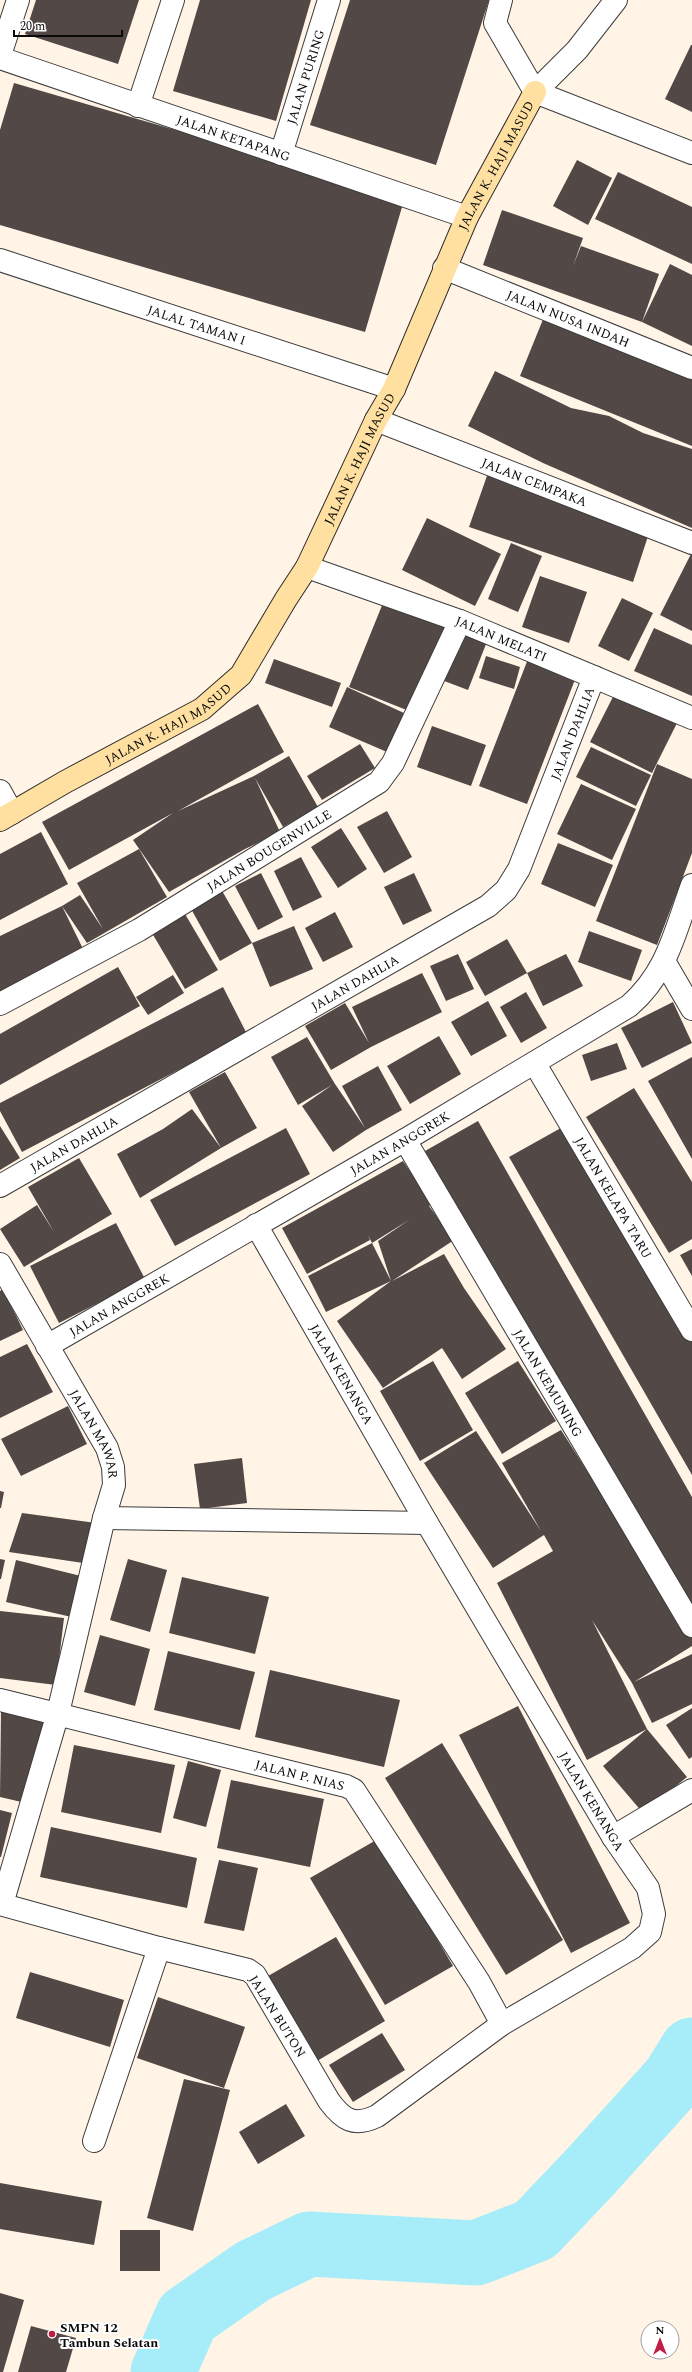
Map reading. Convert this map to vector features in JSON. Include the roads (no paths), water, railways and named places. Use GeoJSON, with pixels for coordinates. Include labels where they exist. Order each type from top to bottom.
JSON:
{"type":"FeatureCollection","features":[{"type":"Feature","properties":{"kind":"street"},"geometry":{"type":"LineString","coordinates":[[0,55],[18,0]]}},
{"type":"Feature","properties":{"kind":"street"},"geometry":{"type":"LineString","coordinates":[[138,106],[173,0]]}},
{"type":"Feature","properties":{"kind":"street","name":"JALAN PURING"},"geometry":{"type":"LineString","coordinates":[[281,154],[329,0]]}},
{"type":"Feature","properties":{"kind":"street"},"geometry":{"type":"LineString","coordinates":[[501,0],[495,23],[535,92],[692,153]]}},
{"type":"Feature","properties":{"kind":"street","name":"JALAN K. HAJI MASUD"},"geometry":{"type":"LineString","coordinates":[[6,816],[65,782],[202,709],[241,676],[286,598],[307,567],[376,420],[394,389],[444,268],[467,217],[535,92],[576,50],[616,0]]}},
{"type":"Feature","properties":{"kind":"street","name":"JALAN KETAPANG"},"geometry":{"type":"LineString","coordinates":[[0,58],[467,217]]}},
{"type":"Feature","properties":{"kind":"street","name":"JALAL TAMAN I"},"geometry":{"type":"LineString","coordinates":[[0,260],[394,389]]}},
{"type":"Feature","properties":{"kind":"street","name":"JALAN NUSA INDAH"},"geometry":{"type":"LineString","coordinates":[[444,268],[692,368]]}},
{"type":"Feature","properties":{"kind":"street","name":"JALAN CEMPAKA"},"geometry":{"type":"LineString","coordinates":[[376,420],[692,543]]}},
{"type":"Feature","properties":{"kind":"street","name":"JALAN MELATI"},"geometry":{"type":"LineString","coordinates":[[307,567],[460,621],[692,718]]}},
{"type":"Feature","properties":{"kind":"street","name":"JALAN BOUGENVILLE"},"geometry":{"type":"LineString","coordinates":[[0,1004],[139,930],[380,782],[393,763],[460,621]]}},
{"type":"Feature","properties":{"kind":"street","name":"JALAN DAHLIA"},"geometry":{"type":"LineString","coordinates":[[0,1186],[488,906],[506,890],[519,869],[594,677]]}},
{"type":"Feature","properties":{"kind":"street"},"geometry":{"type":"LineString","coordinates":[[0,792],[6,816]]}},
{"type":"Feature","properties":{"kind":"street","name":"JALAN ANGGREK"},"geometry":{"type":"LineString","coordinates":[[47,1346],[405,1140],[535,1064],[629,1006],[643,994],[655,979],[664,961],[692,885]]}},
{"type":"Feature","properties":{"kind":"street"},"geometry":{"type":"LineString","coordinates":[[664,961],[692,1009]]}},
{"type":"Feature","properties":{"kind":"street","name":"JALAN KELAPA TARU"},"geometry":{"type":"LineString","coordinates":[[535,1064],[692,1330]]}},
{"type":"Feature","properties":{"kind":"street","name":"JALAN KEMUNING"},"geometry":{"type":"LineString","coordinates":[[405,1140],[692,1626]]}},
{"type":"Feature","properties":{"kind":"street","name":"JALAN KENANGA"},"geometry":{"type":"LineString","coordinates":[[256,1225],[427,1523],[613,1837],[648,1888],[654,1914],[650,1932],[632,1948],[502,2024]]}},
{"type":"Feature","properties":{"kind":"street","name":"JALAN MAWAR"},"geometry":{"type":"LineString","coordinates":[[0,1264],[107,1448],[113,1467],[114,1485],[104,1518],[58,1713],[1,1904]]}},
{"type":"Feature","properties":{"kind":"street"},"geometry":{"type":"LineString","coordinates":[[104,1518],[427,1523]]}},
{"type":"Feature","properties":{"kind":"street","name":"JALAN P. NIAS"},"geometry":{"type":"LineString","coordinates":[[0,1700],[58,1713],[346,1786],[354,1790],[479,1982],[502,2024]]}},
{"type":"Feature","properties":{"kind":"street"},"geometry":{"type":"LineString","coordinates":[[613,1837],[692,1790]]}},
{"type":"Feature","properties":{"kind":"street","name":"JALAN BUTON"},"geometry":{"type":"LineString","coordinates":[[1,1904],[158,1948],[248,1970],[255,1975],[329,2101],[340,2115],[353,2122],[366,2122],[377,2116],[502,2024]]}},
{"type":"Feature","properties":{"kind":"street"},"geometry":{"type":"LineString","coordinates":[[94,2141],[158,1948]]}},
{"type":"Feature","properties":{"kind":"waterway"},"geometry":{"type":"LineString","coordinates":[[163,2372],[187,2317],[253,2271],[309,2244],[476,2253],[535,2230],[592,2170],[674,2079],[692,2050]]}},
{"type":"Feature","properties":{"kind":"place","name":"SMPN 12 Tambun Selatan"},"geometry":{"type":"Point","coordinates":[52,2334]}}]}
